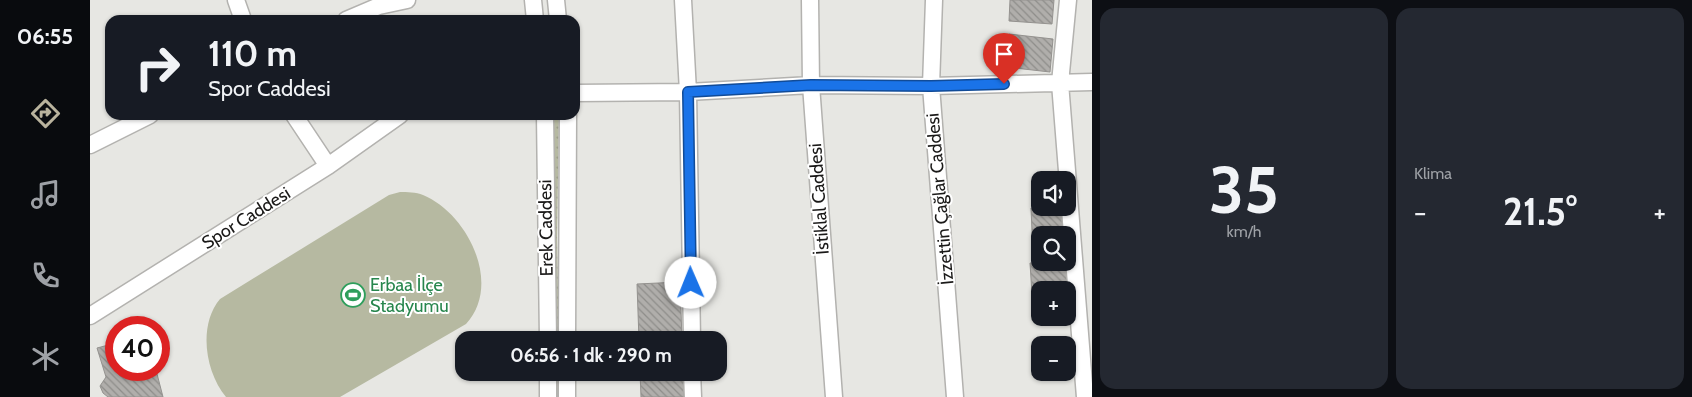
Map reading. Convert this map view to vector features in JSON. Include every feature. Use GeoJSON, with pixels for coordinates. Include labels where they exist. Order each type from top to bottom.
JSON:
{"type":"FeatureCollection","features":[{"type":"Feature","properties":{"kind":"street"},"geometry":{"type":"LineString","coordinates":[[236,0],[241,15]]}},
{"type":"Feature","properties":{"kind":"street"},"geometry":{"type":"LineString","coordinates":[[358,15],[379,6],[407,0]]}},
{"type":"Feature","properties":{"kind":"street"},"geometry":{"type":"LineString","coordinates":[[533,0],[534,15]]}},
{"type":"Feature","properties":{"kind":"street"},"geometry":{"type":"LineString","coordinates":[[556,0],[558,15]]}},
{"type":"Feature","properties":{"kind":"street"},"geometry":{"type":"LineString","coordinates":[[683,0],[688,92],[692,331]]}},
{"type":"Feature","properties":{"kind":"street","name":"İstiklal Caddesi"},"geometry":{"type":"LineString","coordinates":[[810,0],[811,85],[834,397]]}},
{"type":"Feature","properties":{"kind":"street","name":"İzzettin Çağlar Caddesi"},"geometry":{"type":"LineString","coordinates":[[934,0],[931,86],[955,397]]}},
{"type":"Feature","properties":{"kind":"street"},"geometry":{"type":"LineString","coordinates":[[1068,0],[1060,83],[1085,397]]}},
{"type":"Feature","properties":{"kind":"street"},"geometry":{"type":"LineString","coordinates":[[580,93],[688,92],[811,85],[931,86],[1092,82]]}},
{"type":"Feature","properties":{"kind":"street"},"geometry":{"type":"LineString","coordinates":[[90,145],[140,120]]}},
{"type":"Feature","properties":{"kind":"street"},"geometry":{"type":"LineString","coordinates":[[297,120],[328,166]]}},
{"type":"Feature","properties":{"kind":"street","name":"Spor Caddesi"},"geometry":{"type":"LineString","coordinates":[[90,316],[328,166],[393,120]]}},
{"type":"Feature","properties":{"kind":"street","name":"Erek Caddesi"},"geometry":{"type":"LineString","coordinates":[[545,120],[548,331]]}},
{"type":"Feature","properties":{"kind":"street","name":"Erek Caddesi"},"geometry":{"type":"LineString","coordinates":[[567,331],[568,120]]}},
{"type":"Feature","properties":{"kind":"street"},"geometry":{"type":"LineString","coordinates":[[548,381],[548,397]]}},
{"type":"Feature","properties":{"kind":"street"},"geometry":{"type":"LineString","coordinates":[[566,397],[567,381]]}},
{"type":"Feature","properties":{"kind":"street"},"geometry":{"type":"LineString","coordinates":[[692,381],[692,397]]}},
{"type":"Feature","properties":{"kind":"green space"},"geometry":{"type":"Polygon","coordinates":[[[553,120],[559,120],[557,236],[559,331],[553,331],[553,120]]]}},
{"type":"Feature","properties":{"kind":"green space","name":"Erbaa İlçe Stadyumu"},"geometry":{"type":"Polygon","coordinates":[[[400,192],[420,194],[439,204],[466,233],[475,251],[480,270],[481,290],[477,308],[466,324],[340,397],[226,397],[213,375],[207,348],[209,322],[213,310],[220,299],[389,195],[400,192]]]}},
{"type":"Feature","properties":{"kind":"building"},"geometry":{"type":"Polygon","coordinates":[[[1010,0],[1054,0],[1052,24],[1009,21],[1010,0]]]}},
{"type":"Feature","properties":{"kind":"building"},"geometry":{"type":"Polygon","coordinates":[[[1009,34],[1053,39],[1050,72],[1006,67],[1009,34]]]}},
{"type":"Feature","properties":{"kind":"building"},"geometry":{"type":"Polygon","coordinates":[[[1031,216],[1065,216],[1066,226],[1032,226],[1031,216]]]}},
{"type":"Feature","properties":{"kind":"building"},"geometry":{"type":"Polygon","coordinates":[[[1030,263],[1031,271],[1069,271],[1070,281],[1031,281],[1030,263]]]}},
{"type":"Feature","properties":{"kind":"building"},"geometry":{"type":"Polygon","coordinates":[[[680,282],[682,331],[639,331],[637,284],[680,282]]]}},
{"type":"Feature","properties":{"kind":"building"},"geometry":{"type":"Polygon","coordinates":[[[105,346],[105,374],[97,348],[105,346]]]}},
{"type":"Feature","properties":{"kind":"building"},"geometry":{"type":"Polygon","coordinates":[[[105,378],[105,381],[159,381],[163,397],[108,397],[103,393],[100,386],[105,378]]]}},
{"type":"Feature","properties":{"kind":"building"},"geometry":{"type":"Polygon","coordinates":[[[640,381],[683,381],[684,397],[641,397],[640,381]]]}},
{"type":"Feature","properties":{"kind":"place","name":"Erbaa İlçe Stadyumu"},"geometry":{"type":"Point","coordinates":[353,295]}},
{"type":"Feature","properties":{"kind":"route"},"geometry":{"type":"LineString","coordinates":[[691,283],[688,92],[811,85],[931,86],[1004,84]]}}]}
